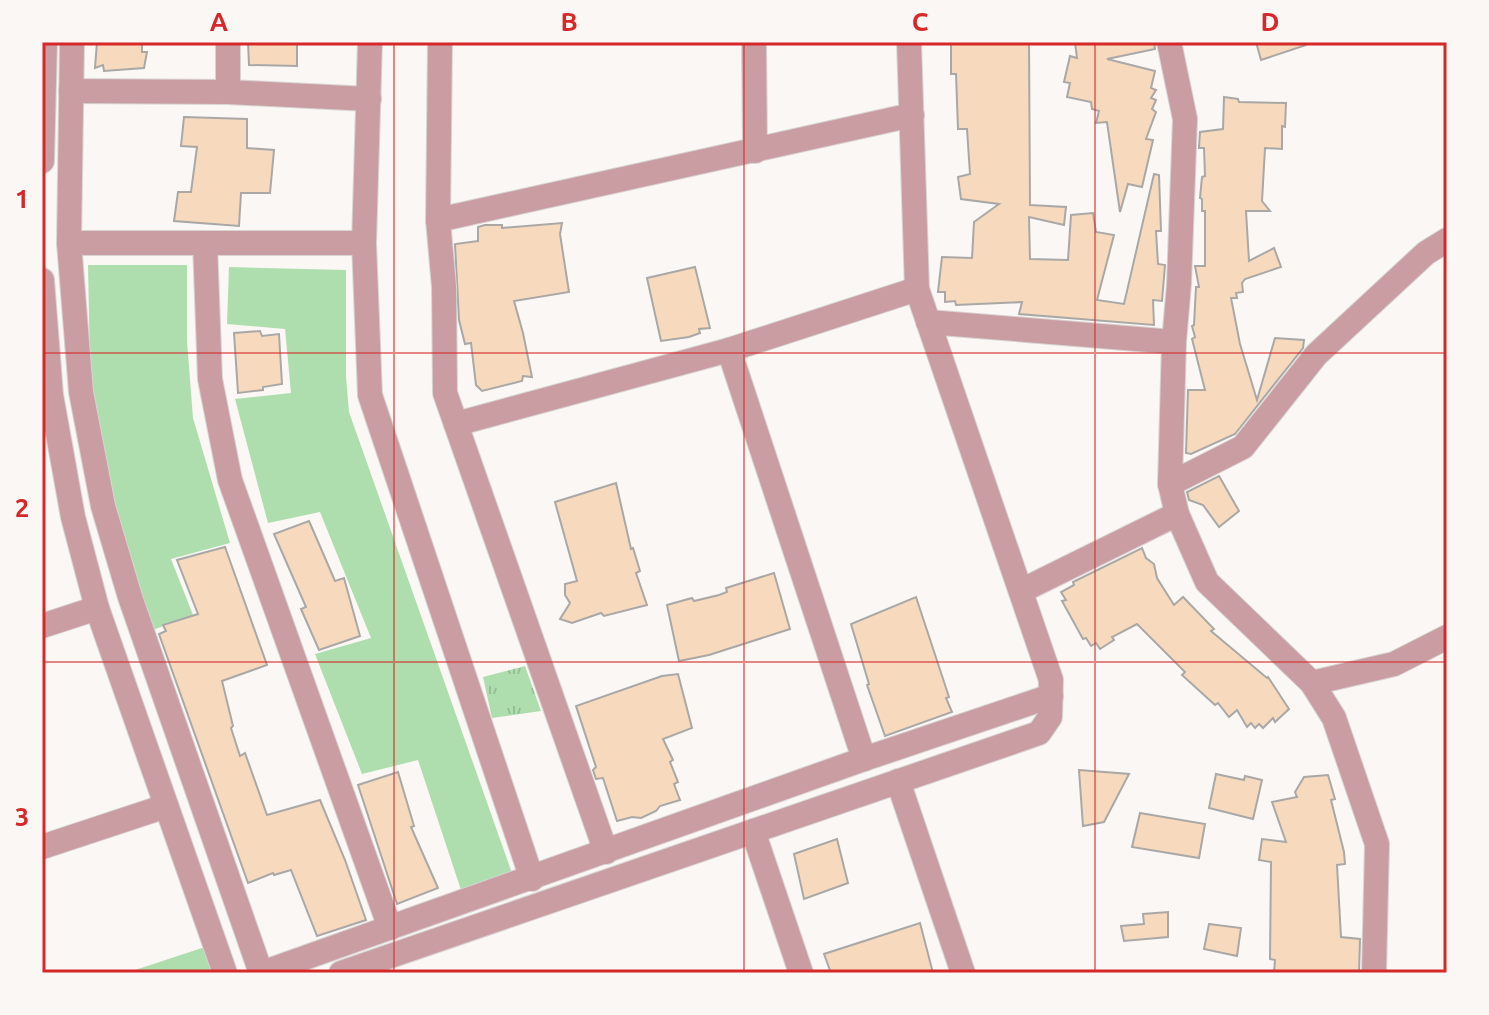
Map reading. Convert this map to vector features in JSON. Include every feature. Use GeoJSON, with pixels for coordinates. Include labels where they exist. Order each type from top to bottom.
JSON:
{"type":"FeatureCollection","features":[{"type":"Feature","properties":{"kind":"street"},"geometry":{"type":"LineString","coordinates":[[42,161],[45,42]]}},
{"type":"Feature","properties":{"kind":"street"},"geometry":{"type":"LineString","coordinates":[[72,42],[69,243],[81,392],[103,506],[130,597],[261,973],[864,759],[1051,696]]}},
{"type":"Feature","properties":{"kind":"street"},"geometry":{"type":"LineString","coordinates":[[228,42],[228,92]]}},
{"type":"Feature","properties":{"kind":"street"},"geometry":{"type":"LineString","coordinates":[[370,42],[364,243],[370,395],[532,879]]}},
{"type":"Feature","properties":{"kind":"street"},"geometry":{"type":"LineString","coordinates":[[440,42],[438,220],[444,287],[445,393],[606,852]]}},
{"type":"Feature","properties":{"kind":"street"},"geometry":{"type":"LineString","coordinates":[[754,42],[755,151]]}},
{"type":"Feature","properties":{"kind":"street"},"geometry":{"type":"LineString","coordinates":[[341,973],[1039,733],[1050,717],[1051,680],[917,289],[909,42]]}},
{"type":"Feature","properties":{"kind":"street"},"geometry":{"type":"LineString","coordinates":[[1169,42],[1185,119],[1170,484],[1177,514],[1207,582],[1312,683],[1334,718],[1377,844],[1374,973]]}},
{"type":"Feature","properties":{"kind":"street"},"geometry":{"type":"LineString","coordinates":[[71,91],[228,92],[369,99]]}},
{"type":"Feature","properties":{"kind":"street"},"geometry":{"type":"LineString","coordinates":[[438,220],[912,115]]}},
{"type":"Feature","properties":{"kind":"street"},"geometry":{"type":"LineString","coordinates":[[1170,484],[1243,447],[1316,355],[1426,253],[1447,240]]}},
{"type":"Feature","properties":{"kind":"street"},"geometry":{"type":"LineString","coordinates":[[69,243],[364,243]]}},
{"type":"Feature","properties":{"kind":"street"},"geometry":{"type":"LineString","coordinates":[[205,243],[210,379],[230,480],[390,928]]}},
{"type":"Feature","properties":{"kind":"street"},"geometry":{"type":"LineString","coordinates":[[42,280],[51,395],[73,517],[97,608],[225,973]]}},
{"type":"Feature","properties":{"kind":"street"},"geometry":{"type":"LineString","coordinates":[[456,424],[729,350],[917,289]]}},
{"type":"Feature","properties":{"kind":"street"},"geometry":{"type":"LineString","coordinates":[[928,322],[1174,342]]}},
{"type":"Feature","properties":{"kind":"street"},"geometry":{"type":"LineString","coordinates":[[729,350],[864,759]]}},
{"type":"Feature","properties":{"kind":"street"},"geometry":{"type":"LineString","coordinates":[[1021,591],[1177,514]]}},
{"type":"Feature","properties":{"kind":"street"},"geometry":{"type":"LineString","coordinates":[[42,626],[97,608]]}},
{"type":"Feature","properties":{"kind":"street"},"geometry":{"type":"LineString","coordinates":[[1312,683],[1394,664],[1447,637]]}},
{"type":"Feature","properties":{"kind":"street"},"geometry":{"type":"LineString","coordinates":[[898,781],[963,973]]}},
{"type":"Feature","properties":{"kind":"street"},"geometry":{"type":"LineString","coordinates":[[42,847],[166,806]]}},
{"type":"Feature","properties":{"kind":"street"},"geometry":{"type":"LineString","coordinates":[[753,831],[801,973]]}},
{"type":"Feature","properties":{"kind":"green space"},"geometry":{"type":"Polygon","coordinates":[[[88,265],[187,265],[187,341],[193,418],[230,543],[171,559],[193,615],[150,631],[102,463],[90,365],[88,265]]]}},
{"type":"Feature","properties":{"kind":"green space"},"geometry":{"type":"Polygon","coordinates":[[[229,267],[346,270],[349,412],[513,876],[463,896],[418,760],[362,774],[315,654],[371,638],[320,512],[268,523],[235,399],[291,393],[285,329],[227,324],[229,267]]]}},
{"type":"Feature","properties":{"kind":"green space"},"geometry":{"type":"Polygon","coordinates":[[[525,666],[541,711],[492,718],[483,677],[525,666]]]}},
{"type":"Feature","properties":{"kind":"green space"},"geometry":{"type":"Polygon","coordinates":[[[205,947],[213,973],[126,973],[205,947]]]}},
{"type":"Feature","properties":{"kind":"building"},"geometry":{"type":"Polygon","coordinates":[[[97,42],[142,42],[142,52],[147,52],[144,68],[104,71],[103,65],[95,68],[97,42]]]}},
{"type":"Feature","properties":{"kind":"building"},"geometry":{"type":"Polygon","coordinates":[[[248,42],[297,42],[297,66],[249,65],[248,42]]]}},
{"type":"Feature","properties":{"kind":"building"},"geometry":{"type":"Polygon","coordinates":[[[951,42],[1029,42],[1030,205],[1066,207],[1064,225],[1029,217],[1030,259],[1068,260],[1071,215],[1093,213],[1096,232],[1114,235],[1097,300],[1124,304],[1154,174],[1159,175],[1161,231],[1156,231],[1158,264],[1165,265],[1162,301],[1153,300],[1154,325],[1019,314],[1022,302],[956,305],[955,301],[945,302],[945,292],[938,292],[942,257],[972,258],[974,222],[999,204],[961,199],[958,177],[970,174],[967,129],[958,129],[956,74],[951,74],[951,42]]]}},
{"type":"Feature","properties":{"kind":"building"},"geometry":{"type":"Polygon","coordinates":[[[1075,42],[1154,42],[1155,49],[1107,59],[1155,71],[1151,88],[1156,90],[1151,98],[1156,100],[1152,109],[1156,112],[1146,139],[1153,140],[1142,187],[1128,184],[1120,212],[1107,122],[1096,123],[1099,111],[1092,109],[1091,102],[1067,97],[1070,83],[1064,82],[1070,56],[1077,58],[1075,42]]]}},
{"type":"Feature","properties":{"kind":"building"},"geometry":{"type":"Polygon","coordinates":[[[1256,42],[1306,42],[1306,45],[1261,60],[1256,42]]]}},
{"type":"Feature","properties":{"kind":"building"},"geometry":{"type":"Polygon","coordinates":[[[1224,97],[1238,99],[1239,102],[1286,103],[1282,149],[1265,148],[1262,201],[1270,211],[1246,211],[1249,261],[1274,248],[1281,267],[1245,279],[1243,292],[1236,293],[1237,298],[1231,298],[1240,344],[1257,400],[1275,338],[1304,340],[1303,348],[1235,434],[1191,454],[1186,453],[1188,390],[1205,390],[1192,339],[1195,337],[1192,326],[1196,287],[1199,287],[1195,266],[1205,266],[1205,211],[1202,211],[1200,198],[1202,177],[1205,176],[1204,148],[1199,148],[1200,132],[1223,129],[1224,97]]]}},
{"type":"Feature","properties":{"kind":"building"},"geometry":{"type":"Polygon","coordinates":[[[184,117],[247,119],[247,148],[274,150],[270,193],[241,193],[239,226],[174,221],[178,192],[191,192],[197,147],[181,146],[184,117]]]}},
{"type":"Feature","properties":{"kind":"building"},"geometry":{"type":"Polygon","coordinates":[[[562,223],[560,234],[569,292],[514,301],[532,377],[523,376],[522,381],[482,391],[476,385],[471,343],[465,344],[459,320],[455,244],[478,241],[478,227],[485,225],[502,225],[502,228],[562,223]]]}},
{"type":"Feature","properties":{"kind":"building"},"geometry":{"type":"Polygon","coordinates":[[[695,267],[710,328],[699,329],[700,333],[689,337],[661,341],[647,278],[695,267]]]}},
{"type":"Feature","properties":{"kind":"building"},"geometry":{"type":"Polygon","coordinates":[[[260,331],[262,336],[279,334],[282,384],[238,393],[234,333],[260,331]]]}},
{"type":"Feature","properties":{"kind":"building"},"geometry":{"type":"Polygon","coordinates":[[[1219,476],[1239,511],[1219,527],[1203,505],[1189,500],[1187,492],[1219,476]]]}},
{"type":"Feature","properties":{"kind":"building"},"geometry":{"type":"Polygon","coordinates":[[[616,483],[631,549],[640,571],[636,573],[647,605],[604,616],[601,613],[572,623],[560,619],[570,603],[565,595],[565,584],[577,581],[555,502],[616,483]]]}},
{"type":"Feature","properties":{"kind":"building"},"geometry":{"type":"Polygon","coordinates":[[[309,521],[335,581],[344,578],[360,636],[319,650],[301,609],[306,607],[274,534],[309,521]]]}},
{"type":"Feature","properties":{"kind":"building"},"geometry":{"type":"Polygon","coordinates":[[[225,547],[267,665],[222,681],[240,756],[245,753],[267,815],[320,800],[366,920],[317,936],[291,870],[248,883],[159,634],[166,631],[163,625],[198,614],[177,560],[225,547]]]}},
{"type":"Feature","properties":{"kind":"building"},"geometry":{"type":"Polygon","coordinates":[[[1142,548],[1146,558],[1154,564],[1157,578],[1174,605],[1183,597],[1214,629],[1211,631],[1268,677],[1289,709],[1275,722],[1273,718],[1263,728],[1259,724],[1255,728],[1251,723],[1247,727],[1237,710],[1229,717],[1218,703],[1215,705],[1182,675],[1185,672],[1137,624],[1112,637],[1114,640],[1100,649],[1096,643],[1091,646],[1086,638],[1083,639],[1062,601],[1066,600],[1061,592],[1074,585],[1073,582],[1142,548]]]}},
{"type":"Feature","properties":{"kind":"building"},"geometry":{"type":"Polygon","coordinates":[[[774,573],[790,629],[709,655],[679,661],[667,605],[719,595],[727,592],[726,588],[774,573]]]}},
{"type":"Feature","properties":{"kind":"building"},"geometry":{"type":"Polygon","coordinates":[[[916,597],[952,712],[885,736],[867,685],[851,624],[916,597]]]}},
{"type":"Feature","properties":{"kind":"building"},"geometry":{"type":"Polygon","coordinates":[[[678,674],[692,728],[663,739],[673,760],[670,762],[678,782],[674,784],[680,800],[660,806],[641,818],[617,821],[603,778],[596,779],[593,770],[596,767],[576,706],[662,676],[678,674]]]}},
{"type":"Feature","properties":{"kind":"building"},"geometry":{"type":"Polygon","coordinates":[[[1079,770],[1129,774],[1104,822],[1083,826],[1079,770]]]}},
{"type":"Feature","properties":{"kind":"building"},"geometry":{"type":"Polygon","coordinates":[[[398,772],[414,826],[411,827],[438,888],[397,904],[358,785],[398,772]]]}},
{"type":"Feature","properties":{"kind":"building"},"geometry":{"type":"Polygon","coordinates":[[[1216,774],[1262,780],[1253,819],[1209,808],[1216,774]]]}},
{"type":"Feature","properties":{"kind":"building"},"geometry":{"type":"Polygon","coordinates":[[[1328,775],[1345,864],[1337,865],[1341,937],[1360,939],[1359,973],[1274,973],[1275,960],[1270,959],[1271,862],[1259,860],[1262,839],[1286,842],[1272,802],[1297,797],[1295,792],[1304,777],[1328,775]]]}},
{"type":"Feature","properties":{"kind":"building"},"geometry":{"type":"Polygon","coordinates":[[[1140,813],[1205,824],[1199,858],[1132,847],[1140,813]]]}},
{"type":"Feature","properties":{"kind":"building"},"geometry":{"type":"Polygon","coordinates":[[[837,839],[848,883],[804,899],[794,854],[837,839]]]}},
{"type":"Feature","properties":{"kind":"building"},"geometry":{"type":"Polygon","coordinates":[[[1168,912],[1168,937],[1124,941],[1121,926],[1144,924],[1143,914],[1168,912]]]}},
{"type":"Feature","properties":{"kind":"building"},"geometry":{"type":"Polygon","coordinates":[[[920,923],[933,973],[831,973],[824,954],[920,923]]]}},
{"type":"Feature","properties":{"kind":"building"},"geometry":{"type":"Polygon","coordinates":[[[1209,924],[1241,928],[1237,956],[1204,949],[1209,924]]]}}]}
